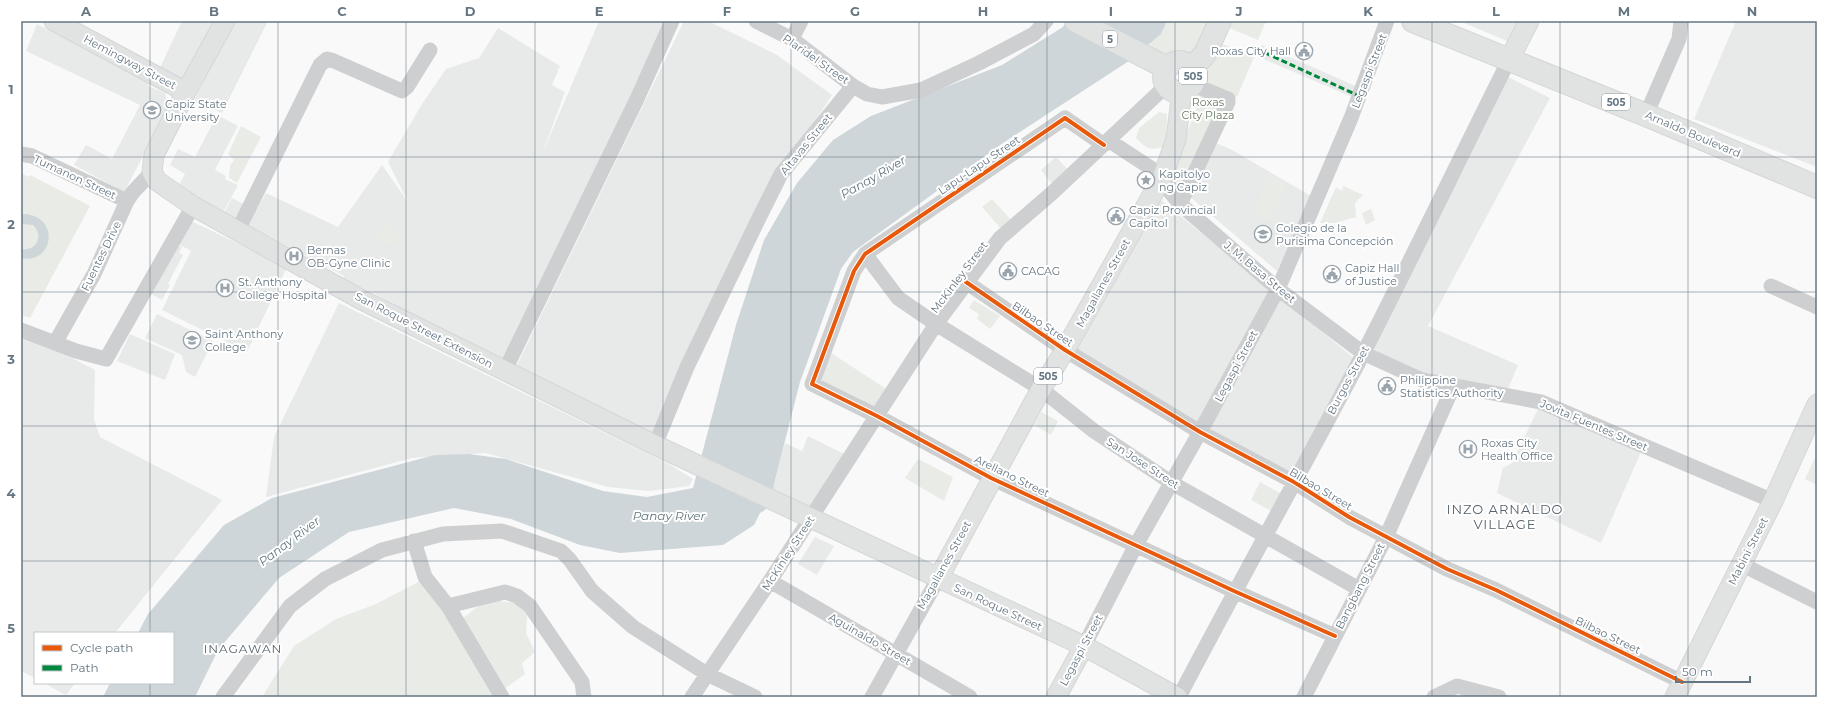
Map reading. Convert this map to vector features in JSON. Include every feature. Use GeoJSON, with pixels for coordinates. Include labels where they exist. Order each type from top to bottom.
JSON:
{"type":"FeatureCollection","features":[{"type":"Feature","properties":{"kind":"highway","name":"5"},"geometry":{"type":"LineString","coordinates":[[1076,21],[1144,57],[1179,80]]}},
{"type":"Feature","properties":{"kind":"highway","name":"505"},"geometry":{"type":"LineString","coordinates":[[1179,80],[1205,54],[1220,21]]}},
{"type":"Feature","properties":{"kind":"highway","name":"Arnaldo Boulevard"},"geometry":{"type":"LineString","coordinates":[[1413,21],[1511,55],[1817,173]]}},
{"type":"Feature","properties":{"kind":"highway","name":"Arnaldo Boulevard"},"geometry":{"type":"LineString","coordinates":[[1441,21],[1511,55]]}},
{"type":"Feature","properties":{"kind":"highway","name":"Arnaldo Boulevard"},"geometry":{"type":"LineString","coordinates":[[1649,108],[1817,187]]}},
{"type":"Feature","properties":{"kind":"main road","name":"Hemingway Street"},"geometry":{"type":"LineString","coordinates":[[54,21],[186,92]]}},
{"type":"Feature","properties":{"kind":"main road"},"geometry":{"type":"LineString","coordinates":[[154,176],[154,155],[186,92],[225,21]]}},
{"type":"Feature","properties":{"kind":"main road"},"geometry":{"type":"LineString","coordinates":[[1511,55],[1529,21]]}},
{"type":"Feature","properties":{"kind":"main road","name":"Magallanes Street"},"geometry":{"type":"LineString","coordinates":[[938,579],[991,478],[1163,176],[1176,139],[1179,80]]}},
{"type":"Feature","properties":{"kind":"main road","name":"San Roque Street Extension"},"geometry":{"type":"LineString","coordinates":[[154,176],[193,206],[237,232],[360,299],[656,445],[773,500]]}},
{"type":"Feature","properties":{"kind":"main road","name":"Mabini Street"},"geometry":{"type":"LineString","coordinates":[[1679,689],[1773,501],[1817,404]]}},
{"type":"Feature","properties":{"kind":"main road","name":"San Roque Street"},"geometry":{"type":"LineString","coordinates":[[773,500],[938,579],[1084,646],[1178,697]]}},
{"type":"Feature","properties":{"kind":"main road","name":"Legaspi Street"},"geometry":{"type":"LineString","coordinates":[[1056,697],[1084,646]]}},
{"type":"Feature","properties":{"kind":"street"},"geometry":{"type":"LineString","coordinates":[[505,370],[584,205],[637,99],[672,21]]}},
{"type":"Feature","properties":{"kind":"street","name":"Plaridel Street"},"geometry":{"type":"LineString","coordinates":[[756,21],[792,39],[853,86]]}},
{"type":"Feature","properties":{"kind":"street"},"geometry":{"type":"LineString","coordinates":[[792,39],[801,21]]}},
{"type":"Feature","properties":{"kind":"street"},"geometry":{"type":"LineString","coordinates":[[853,86],[867,94],[882,97],[921,90],[979,63],[1034,34],[1046,21]]}},
{"type":"Feature","properties":{"kind":"street","name":"Legaspi Street"},"geometry":{"type":"LineString","coordinates":[[1084,646],[1136,545],[1172,483],[1278,289],[1351,118],[1387,21]]}},
{"type":"Feature","properties":{"kind":"street"},"geometry":{"type":"LineString","coordinates":[[1649,108],[1679,39],[1681,21]]}},
{"type":"Feature","properties":{"kind":"street"},"geometry":{"type":"LineString","coordinates":[[237,232],[320,65],[327,60],[334,61],[402,91],[407,87],[430,50]]}},
{"type":"Feature","properties":{"kind":"street","name":"Burgos Street"},"geometry":{"type":"LineString","coordinates":[[1178,697],[1363,353],[1511,55]]}},
{"type":"Feature","properties":{"kind":"street"},"geometry":{"type":"LineString","coordinates":[[1179,80],[1228,99],[1228,102],[1180,204]]}},
{"type":"Feature","properties":{"kind":"street","name":"McKinley Street"},"geometry":{"type":"LineString","coordinates":[[692,697],[770,581],[936,324],[1000,238],[1106,142],[1179,80]]}},
{"type":"Feature","properties":{"kind":"street","name":"Altavas Street"},"geometry":{"type":"LineString","coordinates":[[656,445],[688,367],[781,174],[853,86]]}},
{"type":"Feature","properties":{"kind":"street","name":"Lapu-Lapu Street"},"geometry":{"type":"LineString","coordinates":[[865,254],[1065,118],[1106,142]]}},
{"type":"Feature","properties":{"kind":"street"},"geometry":{"type":"LineString","coordinates":[[1106,142],[1163,176]]}},
{"type":"Feature","properties":{"kind":"street","name":"Tumanon Street"},"geometry":{"type":"LineString","coordinates":[[21,154],[32,156],[127,201]]}},
{"type":"Feature","properties":{"kind":"street","name":"Fuentes Drive"},"geometry":{"type":"LineString","coordinates":[[55,343],[94,274],[127,201],[133,192],[154,176]]}},
{"type":"Feature","properties":{"kind":"street","name":"J. M. Basa Street"},"geometry":{"type":"LineString","coordinates":[[1163,176],[1167,188],[1180,204],[1278,289],[1363,353]]}},
{"type":"Feature","properties":{"kind":"street"},"geometry":{"type":"LineString","coordinates":[[21,330],[94,357],[106,359],[193,206]]}},
{"type":"Feature","properties":{"kind":"street","name":"San Jose Street"},"geometry":{"type":"LineString","coordinates":[[865,254],[898,298],[936,324],[1041,389],[1094,431],[1172,483],[1359,589]]}},
{"type":"Feature","properties":{"kind":"street","name":"Arellano Street"},"geometry":{"type":"LineString","coordinates":[[865,254],[854,271],[812,384],[876,416],[991,478],[1234,591],[1335,636]]}},
{"type":"Feature","properties":{"kind":"street","name":"Bilbao Street"},"geometry":{"type":"LineString","coordinates":[[966,282],[1065,350],[1200,432],[1294,482],[1349,517],[1386,537],[1447,569],[1496,590],[1679,689]]}},
{"type":"Feature","properties":{"kind":"street"},"geometry":{"type":"LineString","coordinates":[[1771,286],[1817,307]]}},
{"type":"Feature","properties":{"kind":"street","name":"Jovita Fuentes Street"},"geometry":{"type":"LineString","coordinates":[[1363,353],[1422,380],[1453,387],[1512,395],[1541,402],[1773,501]]}},
{"type":"Feature","properties":{"kind":"street","name":"Bangbang Street"},"geometry":{"type":"LineString","coordinates":[[1304,697],[1386,537],[1453,387]]}},
{"type":"Feature","properties":{"kind":"street"},"geometry":{"type":"LineString","coordinates":[[223,697],[290,606],[325,579],[382,550],[414,541],[443,534],[502,531],[561,551],[570,560],[592,591],[633,627],[707,674],[755,697]]}},
{"type":"Feature","properties":{"kind":"street"},"geometry":{"type":"LineString","coordinates":[[414,541],[425,577],[448,606],[502,697]]}},
{"type":"Feature","properties":{"kind":"street"},"geometry":{"type":"LineString","coordinates":[[1741,564],[1817,602]]}},
{"type":"Feature","properties":{"kind":"street","name":"Magallanes Street"},"geometry":{"type":"LineString","coordinates":[[872,697],[895,653],[938,579]]}},
{"type":"Feature","properties":{"kind":"street","name":"Aguinaldo Street"},"geometry":{"type":"LineString","coordinates":[[770,581],[970,697]]}},
{"type":"Feature","properties":{"kind":"street"},"geometry":{"type":"LineString","coordinates":[[448,606],[505,592],[517,596],[530,606],[582,682],[584,697]]}},
{"type":"Feature","properties":{"kind":"street"},"geometry":{"type":"LineString","coordinates":[[1434,697],[1457,686],[1499,697]]}},
{"type":"Feature","properties":{"kind":"shaded area"},"geometry":{"type":"Polygon","coordinates":[[[182,21],[219,21],[186,89],[158,72],[182,21]]]}},
{"type":"Feature","properties":{"kind":"shaded area"},"geometry":{"type":"Polygon","coordinates":[[[234,21],[268,21],[222,113],[194,101],[234,21]]]}},
{"type":"Feature","properties":{"kind":"shaded area"},"geometry":{"type":"Polygon","coordinates":[[[599,21],[668,21],[500,363],[370,291],[368,294],[341,281],[344,276],[224,213],[232,198],[256,211],[266,193],[338,227],[382,165],[408,202],[388,162],[422,104],[446,69],[479,58],[498,28],[560,66],[552,85],[565,92],[542,154],[599,21]]]}},
{"type":"Feature","properties":{"kind":"shaded area"},"geometry":{"type":"Polygon","coordinates":[[[684,21],[708,21],[777,55],[832,95],[779,177],[654,438],[514,371],[684,21]]]}},
{"type":"Feature","properties":{"kind":"shaded area"},"geometry":{"type":"Polygon","coordinates":[[[1465,21],[1521,21],[1512,43],[1464,23],[1465,21]]]}},
{"type":"Feature","properties":{"kind":"shaded area"},"geometry":{"type":"Polygon","coordinates":[[[1736,21],[1817,21],[1817,167],[1694,119],[1736,21]]]}},
{"type":"Feature","properties":{"kind":"shaded area","name":"Capiz State University"},"geometry":{"type":"Polygon","coordinates":[[[37,24],[149,82],[148,86],[165,93],[167,102],[165,115],[124,192],[74,165],[86,145],[112,159],[140,105],[26,51],[37,24]]]}},
{"type":"Feature","properties":{"kind":"shaded area"},"geometry":{"type":"Polygon","coordinates":[[[1262,45],[1358,87],[1354,98],[1257,56],[1262,45]]]}},
{"type":"Feature","properties":{"kind":"shaded area"},"geometry":{"type":"Polygon","coordinates":[[[1508,77],[1550,98],[1428,326],[1518,365],[1508,389],[1424,374],[1396,360],[1394,362],[1370,346],[1508,77]]]}},
{"type":"Feature","properties":{"kind":"shaded area","name":"Capiz State University"},"geometry":{"type":"Polygon","coordinates":[[[217,115],[238,126],[215,170],[226,176],[225,179],[238,185],[224,211],[178,187],[185,174],[170,165],[178,149],[195,157],[217,115]]]}},
{"type":"Feature","properties":{"kind":"shaded area","name":"Colegio de la Purisima Concepción"},"geometry":{"type":"Polygon","coordinates":[[[1216,143],[1232,150],[1311,196],[1277,271],[1189,196],[1216,143]]]}},
{"type":"Feature","properties":{"kind":"shaded area"},"geometry":{"type":"Polygon","coordinates":[[[1056,157],[1071,173],[1054,187],[1041,170],[1056,157]]]}},
{"type":"Feature","properties":{"kind":"shaded area"},"geometry":{"type":"Polygon","coordinates":[[[1161,200],[1355,359],[1290,483],[1074,355],[1161,200]]]}},
{"type":"Feature","properties":{"kind":"shaded area","name":"St. Anthony College Hospital"},"geometry":{"type":"Polygon","coordinates":[[[187,219],[287,267],[247,352],[162,310],[191,251],[175,242],[187,219]]]}},
{"type":"Feature","properties":{"kind":"shaded area"},"geometry":{"type":"Polygon","coordinates":[[[175,243],[182,247],[179,253],[183,255],[168,284],[170,285],[162,300],[148,292],[175,243]]]}},
{"type":"Feature","properties":{"kind":"shaded area"},"geometry":{"type":"Polygon","coordinates":[[[339,303],[669,464],[693,479],[689,486],[649,491],[608,487],[486,453],[412,458],[266,497],[274,437],[339,303]]]}},
{"type":"Feature","properties":{"kind":"shaded area"},"geometry":{"type":"Polygon","coordinates":[[[157,314],[213,341],[195,377],[186,372],[182,355],[145,338],[157,314]]]}},
{"type":"Feature","properties":{"kind":"shaded area"},"geometry":{"type":"Polygon","coordinates":[[[130,334],[175,354],[165,380],[117,361],[130,334]]]}},
{"type":"Feature","properties":{"kind":"shaded area"},"geometry":{"type":"Polygon","coordinates":[[[21,336],[51,347],[95,370],[94,419],[100,437],[222,500],[116,632],[34,632],[34,678],[21,671],[21,336]]]}},
{"type":"Feature","properties":{"kind":"shaded area"},"geometry":{"type":"Polygon","coordinates":[[[1539,407],[1641,452],[1601,543],[1497,493],[1503,468],[1512,463],[1539,407]]]}},
{"type":"Feature","properties":{"kind":"shaded area"},"geometry":{"type":"Polygon","coordinates":[[[808,436],[848,456],[810,513],[773,497],[774,484],[785,443],[802,451],[808,436]]]}},
{"type":"Feature","properties":{"kind":"shaded area"},"geometry":{"type":"Polygon","coordinates":[[[815,537],[834,546],[817,575],[798,564],[815,537]]]}},
{"type":"Feature","properties":{"kind":"shaded area"},"geometry":{"type":"Polygon","coordinates":[[[46,684],[74,684],[66,695],[46,684]]]}},
{"type":"Feature","properties":{"kind":"green space"},"geometry":{"type":"Polygon","coordinates":[[[1167,21],[1216,21],[1190,60],[1168,56],[1149,45],[1161,34],[1167,21]]]}},
{"type":"Feature","properties":{"kind":"green space"},"geometry":{"type":"Polygon","coordinates":[[[1226,21],[1266,21],[1258,40],[1224,26],[1226,21]]]}},
{"type":"Feature","properties":{"kind":"green space","name":"Roxas City Plaza"},"geometry":{"type":"Polygon","coordinates":[[[1218,42],[1254,57],[1237,97],[1202,82],[1218,42]]]}},
{"type":"Feature","properties":{"kind":"green space","name":"Roxas City Plaza"},"geometry":{"type":"Polygon","coordinates":[[[1202,93],[1224,102],[1183,190],[1169,180],[1202,93]]]}},
{"type":"Feature","properties":{"kind":"green space"},"geometry":{"type":"Polygon","coordinates":[[[1159,112],[1167,114],[1166,140],[1163,147],[1151,149],[1136,138],[1139,128],[1159,112]]]}},
{"type":"Feature","properties":{"kind":"green space"},"geometry":{"type":"Polygon","coordinates":[[[241,126],[261,137],[237,183],[229,178],[230,166],[234,160],[228,154],[241,126]]]}},
{"type":"Feature","properties":{"kind":"green space"},"geometry":{"type":"Polygon","coordinates":[[[21,173],[29,177],[30,175],[90,206],[30,318],[21,315],[21,173]]]}},
{"type":"Feature","properties":{"kind":"green space"},"geometry":{"type":"Polygon","coordinates":[[[1269,175],[1287,184],[1271,222],[1252,214],[1269,175]]]}},
{"type":"Feature","properties":{"kind":"green space"},"geometry":{"type":"Polygon","coordinates":[[[1343,186],[1363,195],[1355,203],[1356,217],[1335,223],[1320,223],[1336,187],[1342,191],[1343,186]]]}},
{"type":"Feature","properties":{"kind":"green space"},"geometry":{"type":"Polygon","coordinates":[[[992,199],[1012,221],[1002,230],[982,207],[992,199]]]}},
{"type":"Feature","properties":{"kind":"green space"},"geometry":{"type":"Polygon","coordinates":[[[1371,209],[1375,220],[1366,225],[1362,213],[1371,209]]]}},
{"type":"Feature","properties":{"kind":"green space"},"geometry":{"type":"Polygon","coordinates":[[[392,221],[400,238],[399,242],[380,244],[376,240],[384,228],[381,225],[385,222],[392,221]]]}},
{"type":"Feature","properties":{"kind":"green space"},"geometry":{"type":"Polygon","coordinates":[[[974,300],[1000,316],[990,329],[977,319],[979,314],[969,308],[974,300]]]}},
{"type":"Feature","properties":{"kind":"green space"},"geometry":{"type":"Polygon","coordinates":[[[831,353],[888,390],[872,418],[816,394],[831,353]]]}},
{"type":"Feature","properties":{"kind":"green space"},"geometry":{"type":"Polygon","coordinates":[[[1041,412],[1058,421],[1051,435],[1034,425],[1041,412]]]}},
{"type":"Feature","properties":{"kind":"green space"},"geometry":{"type":"Polygon","coordinates":[[[1815,458],[1817,459],[1817,485],[1805,479],[1815,458]]]}},
{"type":"Feature","properties":{"kind":"green space"},"geometry":{"type":"Polygon","coordinates":[[[918,459],[953,477],[944,501],[905,478],[918,459]]]}},
{"type":"Feature","properties":{"kind":"green space"},"geometry":{"type":"Polygon","coordinates":[[[1260,482],[1282,494],[1273,512],[1251,500],[1260,482]]]}},
{"type":"Feature","properties":{"kind":"green space"},"geometry":{"type":"Polygon","coordinates":[[[426,578],[497,697],[262,697],[294,646],[336,619],[376,604],[426,578]]]}},
{"type":"Feature","properties":{"kind":"green space"},"geometry":{"type":"Polygon","coordinates":[[[498,601],[528,604],[526,633],[535,652],[522,663],[525,674],[503,690],[463,618],[480,605],[498,601]]]}},
{"type":"Feature","properties":{"kind":"water","name":"Panay River"},"geometry":{"type":"Polygon","coordinates":[[[1067,21],[1167,21],[1161,34],[1132,59],[1003,143],[853,252],[841,269],[800,382],[771,501],[767,508],[760,513],[754,525],[723,545],[620,553],[580,545],[511,519],[454,508],[349,532],[279,578],[218,650],[195,697],[103,697],[110,684],[174,684],[174,632],[139,632],[148,614],[224,525],[272,498],[435,455],[469,454],[506,459],[603,491],[647,497],[693,488],[736,325],[764,240],[797,183],[833,140],[871,116],[1002,65],[1063,27],[1067,21]]]}},
{"type":"Feature","properties":{"kind":"water"},"geometry":{"type":"Polygon","coordinates":[[[25,214],[36,217],[44,223],[48,231],[46,248],[40,254],[32,258],[21,258],[21,249],[31,248],[35,245],[38,238],[38,233],[33,225],[21,224],[21,215],[25,214]]]}},
{"type":"Feature","properties":{"kind":"marked path"},"geometry":{"type":"LineString","coordinates":[[1257,49],[1359,96]]}},
{"type":"Feature","properties":{"kind":"cycle path"},"geometry":{"type":"LineString","coordinates":[[1104,145],[1065,118],[865,254],[854,271],[812,384],[877,416],[991,478],[1234,591],[1335,636]]}},
{"type":"Feature","properties":{"kind":"cycle path"},"geometry":{"type":"LineString","coordinates":[[966,282],[1065,350],[1200,432],[1294,482],[1349,517],[1447,569],[1496,590],[1682,682]]}},
{"type":"Feature","properties":{"kind":"place","name":"Roxas City Hall"},"geometry":{"type":"Point","coordinates":[1304,51]}},
{"type":"Feature","properties":{"kind":"place","name":"Capiz State University"},"geometry":{"type":"Point","coordinates":[152,110]}},
{"type":"Feature","properties":{"kind":"place","name":"Kapitolyo ng Capiz"},"geometry":{"type":"Point","coordinates":[1146,180]}},
{"type":"Feature","properties":{"kind":"place","name":"Capiz Provincial Capitol"},"geometry":{"type":"Point","coordinates":[1116,216]}},
{"type":"Feature","properties":{"kind":"place","name":"Colegio de la Purisima Concepción"},"geometry":{"type":"Point","coordinates":[1263,234]}},
{"type":"Feature","properties":{"kind":"place","name":"Bernas OB-Gyne Clinic"},"geometry":{"type":"Point","coordinates":[294,256]}},
{"type":"Feature","properties":{"kind":"place","name":"CACAG"},"geometry":{"type":"Point","coordinates":[1008,271]}},
{"type":"Feature","properties":{"kind":"place","name":"Capiz Hall of Justice"},"geometry":{"type":"Point","coordinates":[1332,274]}},
{"type":"Feature","properties":{"kind":"place","name":"St. Anthony College Hospital"},"geometry":{"type":"Point","coordinates":[225,288]}},
{"type":"Feature","properties":{"kind":"place","name":"Saint Anthony College"},"geometry":{"type":"Point","coordinates":[192,340]}},
{"type":"Feature","properties":{"kind":"place","name":"Philippine Statistics Authority"},"geometry":{"type":"Point","coordinates":[1387,386]}},
{"type":"Feature","properties":{"kind":"place","name":"Roxas City Health Office"},"geometry":{"type":"Point","coordinates":[1468,449]}},
{"type":"Feature","properties":{"kind":"district","name":"INZO ARNALDO VILLAGE"},"geometry":{"type":"Point","coordinates":[1505,516]}},
{"type":"Feature","properties":{"kind":"district","name":"INAGAWAN"},"geometry":{"type":"Point","coordinates":[243,648]}}]}
